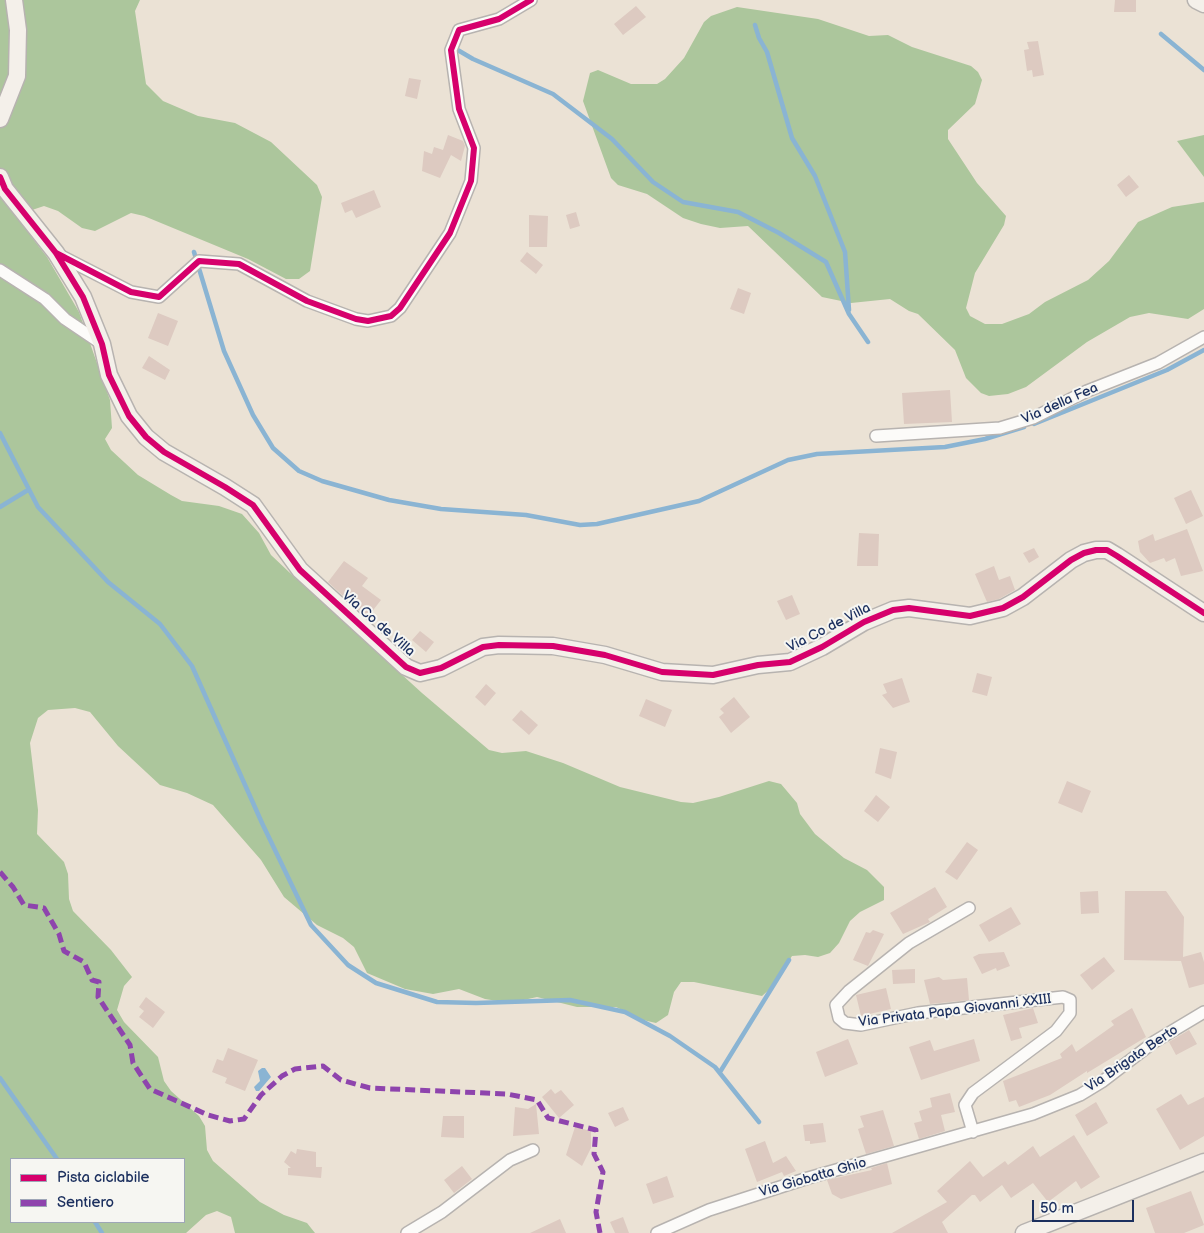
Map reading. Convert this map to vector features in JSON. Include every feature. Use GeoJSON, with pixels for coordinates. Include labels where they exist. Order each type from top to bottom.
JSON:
{"type":"FeatureCollection","features":[{"type":"Feature","properties":{"kind":"street"},"geometry":{"type":"LineString","coordinates":[[0,119],[17,76],[18,30],[14,0]]}},
{"type":"Feature","properties":{"kind":"street"},"geometry":{"type":"LineString","coordinates":[[56,253],[130,292],[159,297],[199,261],[239,264],[307,300],[356,319],[368,321],[391,316],[400,308],[450,233],[471,181],[474,148],[459,109],[451,50],[459,30],[499,19],[531,0]]}},
{"type":"Feature","properties":{"kind":"street"},"geometry":{"type":"LineString","coordinates":[[1196,0],[1204,4]]}},
{"type":"Feature","properties":{"kind":"street","name":"Via Co de Villa"},"geometry":{"type":"LineString","coordinates":[[0,177],[5,189],[56,253],[83,297],[102,344],[109,375],[129,416],[146,436],[164,452],[225,487],[252,506],[300,570],[322,592],[406,667],[420,673],[442,668],[482,646],[499,645],[553,646],[605,656],[662,672],[713,674],[758,665],[790,662],[822,648],[864,622],[893,610],[908,608],[970,616],[1003,608],[1022,597],[1071,560],[1084,553],[1096,550],[1107,550],[1204,613]]}},
{"type":"Feature","properties":{"kind":"street"},"geometry":{"type":"LineString","coordinates":[[0,270],[45,299],[64,319],[102,344]]}},
{"type":"Feature","properties":{"kind":"street","name":"Via della Fea"},"geometry":{"type":"LineString","coordinates":[[876,436],[1000,428],[1033,418],[1087,391],[1158,363],[1204,338]]}},
{"type":"Feature","properties":{"kind":"street","name":"Via Privata Papa Giovanni XXIII"},"geometry":{"type":"LineString","coordinates":[[970,908],[909,943],[849,991],[836,1005],[839,1018],[845,1023],[861,1025],[918,1013],[1063,997],[1070,1000],[1070,1013],[1056,1031],[973,1093],[965,1105],[973,1132]]}},
{"type":"Feature","properties":{"kind":"street","name":"Via Brigata Berto"},"geometry":{"type":"LineString","coordinates":[[973,1132],[1033,1114],[1080,1095],[1103,1081],[1154,1042],[1204,1012]]}},
{"type":"Feature","properties":{"kind":"street","name":"Via Giobatta Ghio"},"geometry":{"type":"LineString","coordinates":[[657,1233],[727,1204],[808,1178],[973,1132]]}},
{"type":"Feature","properties":{"kind":"street"},"geometry":{"type":"LineString","coordinates":[[407,1233],[442,1212],[510,1160],[533,1150]]}},
{"type":"Feature","properties":{"kind":"street"},"geometry":{"type":"LineString","coordinates":[[1024,1233],[1204,1162]]}},
{"type":"Feature","properties":{"kind":"green space"},"geometry":{"type":"Polygon","coordinates":[[[0,0],[140,0],[135,11],[146,84],[163,101],[198,116],[235,123],[271,142],[317,185],[322,197],[310,271],[299,279],[286,279],[248,259],[144,216],[131,213],[95,231],[82,228],[58,211],[44,206],[32,210],[30,235],[47,257],[79,312],[110,400],[112,428],[105,439],[111,450],[138,475],[182,501],[219,506],[242,514],[259,533],[271,555],[422,693],[489,750],[502,753],[526,751],[563,763],[620,787],[681,802],[693,803],[719,797],[769,781],[781,784],[797,803],[800,814],[815,834],[844,858],[867,870],[884,887],[884,900],[860,912],[850,921],[839,943],[830,953],[818,957],[792,956],[771,988],[762,996],[694,982],[681,982],[674,992],[668,1015],[656,1023],[643,1020],[616,1007],[577,1007],[537,997],[510,1003],[485,999],[459,989],[433,994],[405,989],[367,973],[354,947],[343,938],[317,925],[284,897],[261,860],[213,805],[187,793],[160,785],[118,746],[90,712],[75,708],[48,710],[38,718],[30,743],[38,810],[37,834],[64,862],[68,874],[69,899],[73,911],[111,950],[132,977],[124,986],[117,1010],[124,1022],[158,1057],[164,1081],[171,1091],[199,1116],[205,1126],[207,1150],[213,1161],[260,1202],[284,1215],[307,1223],[315,1233],[235,1233],[231,1217],[217,1211],[206,1215],[186,1233],[0,1233],[0,0]]]}},
{"type":"Feature","properties":{"kind":"green space"},"geometry":{"type":"Polygon","coordinates":[[[737,7],[818,19],[869,36],[888,35],[912,47],[971,66],[978,72],[982,80],[975,104],[948,130],[948,139],[977,183],[1006,216],[1004,225],[975,273],[966,308],[970,316],[985,324],[1002,324],[1029,314],[1045,302],[1088,280],[1109,261],[1138,222],[1172,207],[1204,202],[1204,309],[1188,319],[1149,313],[1130,317],[1087,342],[1026,387],[1008,394],[989,396],[981,393],[966,378],[955,350],[918,314],[909,311],[890,299],[851,303],[822,297],[748,226],[720,228],[701,224],[683,218],[647,194],[618,185],[611,178],[583,101],[590,73],[598,70],[631,84],[657,84],[665,79],[684,58],[704,22],[711,16],[737,7]]]}},
{"type":"Feature","properties":{"kind":"green space"},"geometry":{"type":"Polygon","coordinates":[[[1204,135],[1204,177],[1177,141],[1204,135]]]}},
{"type":"Feature","properties":{"kind":"water"},"geometry":{"type":"Polygon","coordinates":[[[265,1068],[271,1077],[259,1091],[256,1091],[254,1087],[260,1081],[258,1071],[265,1068]]]}},
{"type":"Feature","properties":{"kind":"building"},"geometry":{"type":"Polygon","coordinates":[[[1115,0],[1136,0],[1136,12],[1114,12],[1115,0]]]}},
{"type":"Feature","properties":{"kind":"building"},"geometry":{"type":"Polygon","coordinates":[[[636,6],[646,17],[623,35],[614,24],[636,6]]]}},
{"type":"Feature","properties":{"kind":"building"},"geometry":{"type":"Polygon","coordinates":[[[1038,41],[1044,75],[1033,77],[1032,70],[1027,71],[1024,50],[1029,49],[1027,42],[1038,41]]]}},
{"type":"Feature","properties":{"kind":"building"},"geometry":{"type":"Polygon","coordinates":[[[409,78],[421,80],[417,99],[405,96],[409,78]]]}},
{"type":"Feature","properties":{"kind":"building"},"geometry":{"type":"Polygon","coordinates":[[[448,135],[463,141],[465,146],[461,161],[451,155],[440,178],[422,171],[424,151],[432,154],[434,147],[443,150],[448,135]]]}},
{"type":"Feature","properties":{"kind":"building"},"geometry":{"type":"Polygon","coordinates":[[[1129,175],[1139,187],[1126,197],[1117,185],[1129,175]]]}},
{"type":"Feature","properties":{"kind":"building"},"geometry":{"type":"Polygon","coordinates":[[[374,190],[381,207],[356,218],[352,210],[345,213],[341,203],[374,190]]]}},
{"type":"Feature","properties":{"kind":"building"},"geometry":{"type":"Polygon","coordinates":[[[576,212],[580,226],[570,229],[566,215],[576,212]]]}},
{"type":"Feature","properties":{"kind":"building"},"geometry":{"type":"Polygon","coordinates":[[[529,215],[548,216],[547,247],[529,247],[529,215]]]}},
{"type":"Feature","properties":{"kind":"building"},"geometry":{"type":"Polygon","coordinates":[[[527,252],[543,265],[536,274],[520,261],[527,252]]]}},
{"type":"Feature","properties":{"kind":"building"},"geometry":{"type":"Polygon","coordinates":[[[738,288],[751,293],[744,314],[730,309],[738,288]]]}},
{"type":"Feature","properties":{"kind":"building"},"geometry":{"type":"Polygon","coordinates":[[[158,313],[178,321],[168,346],[148,338],[158,313]]]}},
{"type":"Feature","properties":{"kind":"building"},"geometry":{"type":"Polygon","coordinates":[[[149,356],[170,370],[165,380],[142,368],[149,356]]]}},
{"type":"Feature","properties":{"kind":"building"},"geometry":{"type":"Polygon","coordinates":[[[950,390],[952,422],[904,424],[902,393],[950,390]]]}},
{"type":"Feature","properties":{"kind":"building"},"geometry":{"type":"Polygon","coordinates":[[[1191,490],[1203,516],[1186,524],[1174,498],[1191,490]]]}},
{"type":"Feature","properties":{"kind":"building"},"geometry":{"type":"Polygon","coordinates":[[[1187,529],[1203,571],[1181,576],[1175,558],[1166,562],[1164,558],[1150,563],[1140,552],[1138,541],[1153,534],[1155,541],[1187,529]]]}},
{"type":"Feature","properties":{"kind":"building"},"geometry":{"type":"Polygon","coordinates":[[[859,533],[879,534],[878,566],[857,566],[859,533]]]}},
{"type":"Feature","properties":{"kind":"building"},"geometry":{"type":"Polygon","coordinates":[[[1034,548],[1039,557],[1029,563],[1023,553],[1034,548]]]}},
{"type":"Feature","properties":{"kind":"building"},"geometry":{"type":"Polygon","coordinates":[[[344,561],[368,578],[362,586],[381,600],[367,618],[328,582],[344,561]]]}},
{"type":"Feature","properties":{"kind":"building"},"geometry":{"type":"Polygon","coordinates":[[[994,566],[999,580],[1010,576],[1015,590],[999,599],[987,602],[975,574],[994,566]]]}},
{"type":"Feature","properties":{"kind":"building"},"geometry":{"type":"Polygon","coordinates":[[[792,595],[800,614],[786,620],[777,601],[792,595]]]}},
{"type":"Feature","properties":{"kind":"building"},"geometry":{"type":"Polygon","coordinates":[[[420,631],[434,642],[426,652],[412,640],[420,631]]]}},
{"type":"Feature","properties":{"kind":"building"},"geometry":{"type":"Polygon","coordinates":[[[977,673],[992,677],[987,696],[972,692],[977,673]]]}},
{"type":"Feature","properties":{"kind":"building"},"geometry":{"type":"Polygon","coordinates":[[[902,678],[910,702],[893,708],[882,695],[887,693],[883,684],[902,678]]]}},
{"type":"Feature","properties":{"kind":"building"},"geometry":{"type":"Polygon","coordinates":[[[486,684],[496,693],[485,706],[475,697],[486,684]]]}},
{"type":"Feature","properties":{"kind":"building"},"geometry":{"type":"Polygon","coordinates":[[[734,697],[750,717],[731,733],[719,717],[724,713],[720,709],[734,697]]]}},
{"type":"Feature","properties":{"kind":"building"},"geometry":{"type":"Polygon","coordinates":[[[646,699],[672,710],[665,727],[639,716],[646,699]]]}},
{"type":"Feature","properties":{"kind":"building"},"geometry":{"type":"Polygon","coordinates":[[[521,710],[538,725],[529,735],[512,720],[521,710]]]}},
{"type":"Feature","properties":{"kind":"building"},"geometry":{"type":"Polygon","coordinates":[[[880,748],[897,752],[891,779],[875,773],[880,748]]]}},
{"type":"Feature","properties":{"kind":"building"},"geometry":{"type":"Polygon","coordinates":[[[1067,781],[1091,791],[1082,813],[1058,803],[1067,781]]]}},
{"type":"Feature","properties":{"kind":"building"},"geometry":{"type":"Polygon","coordinates":[[[876,795],[890,807],[878,822],[864,811],[876,795]]]}},
{"type":"Feature","properties":{"kind":"building"},"geometry":{"type":"Polygon","coordinates":[[[967,842],[978,850],[957,880],[945,872],[967,842]]]}},
{"type":"Feature","properties":{"kind":"building"},"geometry":{"type":"Polygon","coordinates":[[[935,887],[947,907],[928,919],[930,922],[903,934],[890,913],[935,887]]]}},
{"type":"Feature","properties":{"kind":"building"},"geometry":{"type":"Polygon","coordinates":[[[1098,891],[1099,913],[1081,914],[1080,892],[1098,891]]]}},
{"type":"Feature","properties":{"kind":"building"},"geometry":{"type":"Polygon","coordinates":[[[1125,891],[1166,891],[1184,917],[1183,957],[1201,952],[1204,962],[1204,984],[1189,988],[1181,961],[1124,960],[1125,891]]]}},
{"type":"Feature","properties":{"kind":"building"},"geometry":{"type":"Polygon","coordinates":[[[1011,907],[1021,924],[989,942],[979,925],[1011,907]]]}},
{"type":"Feature","properties":{"kind":"building"},"geometry":{"type":"Polygon","coordinates":[[[873,930],[884,934],[868,966],[853,960],[866,932],[870,933],[873,930]]]}},
{"type":"Feature","properties":{"kind":"building"},"geometry":{"type":"Polygon","coordinates":[[[1004,952],[1010,966],[997,971],[996,968],[982,974],[973,957],[979,954],[1004,952]]]}},
{"type":"Feature","properties":{"kind":"building"},"geometry":{"type":"Polygon","coordinates":[[[1104,957],[1115,971],[1092,990],[1080,975],[1104,957]]]}},
{"type":"Feature","properties":{"kind":"building"},"geometry":{"type":"Polygon","coordinates":[[[915,969],[915,983],[893,984],[892,970],[915,969]]]}},
{"type":"Feature","properties":{"kind":"building"},"geometry":{"type":"Polygon","coordinates":[[[939,977],[943,980],[967,978],[969,1000],[930,1004],[924,980],[939,977]]]}},
{"type":"Feature","properties":{"kind":"building"},"geometry":{"type":"Polygon","coordinates":[[[886,988],[891,1009],[861,1016],[856,995],[886,988]]]}},
{"type":"Feature","properties":{"kind":"building"},"geometry":{"type":"Polygon","coordinates":[[[146,997],[165,1012],[153,1028],[139,1017],[144,1011],[139,1007],[146,997]]]}},
{"type":"Feature","properties":{"kind":"building"},"geometry":{"type":"Polygon","coordinates":[[[1033,1008],[1038,1023],[1019,1028],[1022,1038],[1011,1041],[1003,1015],[1033,1008]]]}},
{"type":"Feature","properties":{"kind":"building"},"geometry":{"type":"Polygon","coordinates":[[[1132,1008],[1146,1037],[1050,1095],[1019,1107],[1016,1100],[1009,1102],[1003,1081],[1062,1058],[1060,1054],[1072,1044],[1076,1052],[1114,1025],[1111,1021],[1132,1008]]]}},
{"type":"Feature","properties":{"kind":"building"},"geometry":{"type":"Polygon","coordinates":[[[1189,1030],[1197,1044],[1176,1055],[1169,1042],[1189,1030]]]}},
{"type":"Feature","properties":{"kind":"building"},"geometry":{"type":"Polygon","coordinates":[[[848,1039],[858,1064],[825,1077],[816,1052],[848,1039]]]}},
{"type":"Feature","properties":{"kind":"building"},"geometry":{"type":"Polygon","coordinates":[[[974,1039],[980,1061],[921,1080],[909,1047],[930,1040],[934,1051],[974,1039]]]}},
{"type":"Feature","properties":{"kind":"building"},"geometry":{"type":"Polygon","coordinates":[[[228,1048],[258,1060],[245,1091],[225,1083],[227,1078],[212,1072],[217,1059],[223,1061],[228,1048]]]}},
{"type":"Feature","properties":{"kind":"building"},"geometry":{"type":"Polygon","coordinates":[[[551,1089],[555,1094],[561,1090],[574,1105],[559,1118],[542,1097],[551,1089]]]}},
{"type":"Feature","properties":{"kind":"building"},"geometry":{"type":"Polygon","coordinates":[[[950,1093],[955,1112],[941,1115],[945,1131],[919,1139],[914,1123],[922,1121],[919,1111],[932,1107],[930,1098],[950,1093]]]}},
{"type":"Feature","properties":{"kind":"building"},"geometry":{"type":"Polygon","coordinates":[[[1181,1094],[1188,1105],[1204,1097],[1204,1136],[1180,1150],[1156,1109],[1181,1094]]]}},
{"type":"Feature","properties":{"kind":"building"},"geometry":{"type":"Polygon","coordinates":[[[1096,1102],[1108,1123],[1087,1136],[1075,1115],[1096,1102]]]}},
{"type":"Feature","properties":{"kind":"building"},"geometry":{"type":"Polygon","coordinates":[[[536,1104],[539,1134],[513,1136],[515,1107],[528,1109],[536,1104]]]}},
{"type":"Feature","properties":{"kind":"building"},"geometry":{"type":"Polygon","coordinates":[[[623,1107],[629,1120],[615,1127],[608,1113],[623,1107]]]}},
{"type":"Feature","properties":{"kind":"building"},"geometry":{"type":"Polygon","coordinates":[[[883,1110],[894,1146],[866,1154],[858,1129],[864,1127],[860,1116],[883,1110]]]}},
{"type":"Feature","properties":{"kind":"building"},"geometry":{"type":"Polygon","coordinates":[[[443,1116],[464,1116],[464,1138],[441,1137],[443,1116]]]}},
{"type":"Feature","properties":{"kind":"building"},"geometry":{"type":"Polygon","coordinates":[[[823,1123],[826,1142],[810,1144],[810,1141],[805,1141],[803,1125],[823,1123]]]}},
{"type":"Feature","properties":{"kind":"building"},"geometry":{"type":"Polygon","coordinates":[[[575,1127],[591,1131],[591,1148],[582,1166],[566,1155],[575,1127]]]}},
{"type":"Feature","properties":{"kind":"building"},"geometry":{"type":"Polygon","coordinates":[[[1074,1135],[1100,1177],[1081,1189],[1076,1181],[1048,1202],[1033,1183],[1011,1198],[1002,1185],[980,1202],[975,1195],[972,1195],[942,1222],[948,1233],[892,1233],[947,1202],[937,1191],[970,1161],[983,1177],[1005,1161],[1008,1165],[1033,1146],[1040,1157],[1074,1135]]]}},
{"type":"Feature","properties":{"kind":"building"},"geometry":{"type":"Polygon","coordinates":[[[765,1141],[773,1163],[786,1156],[796,1171],[784,1176],[782,1172],[757,1182],[745,1149],[765,1141]]]}},
{"type":"Feature","properties":{"kind":"building"},"geometry":{"type":"Polygon","coordinates":[[[297,1149],[316,1152],[316,1167],[322,1167],[321,1178],[288,1175],[288,1168],[291,1168],[284,1162],[291,1151],[296,1154],[297,1149]]]}},
{"type":"Feature","properties":{"kind":"building"},"geometry":{"type":"Polygon","coordinates":[[[887,1163],[892,1184],[841,1199],[832,1194],[827,1180],[872,1170],[871,1168],[887,1163]]]}},
{"type":"Feature","properties":{"kind":"building"},"geometry":{"type":"Polygon","coordinates":[[[462,1166],[472,1179],[454,1193],[444,1180],[462,1166]]]}},
{"type":"Feature","properties":{"kind":"building"},"geometry":{"type":"Polygon","coordinates":[[[667,1176],[674,1197],[653,1204],[646,1184],[667,1176]]]}},
{"type":"Feature","properties":{"kind":"building"},"geometry":{"type":"Polygon","coordinates":[[[1191,1191],[1204,1225],[1184,1233],[1155,1233],[1146,1208],[1191,1191]]]}},
{"type":"Feature","properties":{"kind":"building"},"geometry":{"type":"Polygon","coordinates":[[[623,1217],[629,1233],[615,1233],[610,1222],[623,1217]]]}},
{"type":"Feature","properties":{"kind":"building"},"geometry":{"type":"Polygon","coordinates":[[[560,1219],[566,1233],[530,1233],[560,1219]]]}},
{"type":"Feature","properties":{"kind":"waterway"},"geometry":{"type":"LineString","coordinates":[[755,25],[759,38],[767,52],[792,138],[815,176],[845,252],[849,310]]}},
{"type":"Feature","properties":{"kind":"waterway"},"geometry":{"type":"LineString","coordinates":[[1161,34],[1204,70]]}},
{"type":"Feature","properties":{"kind":"waterway"},"geometry":{"type":"LineString","coordinates":[[456,49],[473,59],[553,94],[612,139],[653,182],[683,202],[738,212],[779,233],[826,262],[849,314],[868,342]]}},
{"type":"Feature","properties":{"kind":"waterway"},"geometry":{"type":"LineString","coordinates":[[194,252],[224,351],[253,415],[273,448],[299,471],[322,481],[389,500],[441,509],[526,515],[580,525],[597,524],[699,501],[788,460],[817,454],[945,447],[985,439],[1024,427]]}},
{"type":"Feature","properties":{"kind":"waterway"},"geometry":{"type":"LineString","coordinates":[[1034,424],[1167,370],[1204,350]]}},
{"type":"Feature","properties":{"kind":"waterway"},"geometry":{"type":"LineString","coordinates":[[0,433],[38,507],[108,582],[160,624],[192,666],[262,823],[311,925],[348,965],[376,983],[437,1002],[476,1003],[570,1000],[625,1012],[670,1036],[715,1067],[759,1122]]}},
{"type":"Feature","properties":{"kind":"waterway"},"geometry":{"type":"LineString","coordinates":[[0,507],[28,490]]}},
{"type":"Feature","properties":{"kind":"waterway"},"geometry":{"type":"LineString","coordinates":[[720,1072],[789,960]]}},
{"type":"Feature","properties":{"kind":"waterway"},"geometry":{"type":"LineString","coordinates":[[0,1078],[56,1158]]}},
{"type":"Feature","properties":{"kind":"waterway"},"geometry":{"type":"LineString","coordinates":[[96,1223],[102,1233]]}},
{"type":"Feature","properties":{"kind":"marked path"},"geometry":{"type":"LineString","coordinates":[[0,872],[13,887],[24,905],[44,908],[59,934],[64,951],[84,962],[92,980],[99,982],[98,997],[130,1045],[133,1063],[150,1089],[208,1115],[230,1121],[244,1119],[261,1095],[282,1076],[295,1069],[323,1066],[341,1080],[370,1088],[507,1094],[537,1100],[548,1118],[596,1130],[594,1154],[603,1172],[596,1212],[600,1233]]}},
{"type":"Feature","properties":{"kind":"cycle path"},"geometry":{"type":"LineString","coordinates":[[56,253],[131,292],[159,297],[199,261],[239,264],[307,301],[356,319],[368,321],[391,316],[400,308],[450,233],[471,181],[474,148],[459,109],[451,50],[459,30],[499,19],[531,0]]}},
{"type":"Feature","properties":{"kind":"cycle path"},"geometry":{"type":"LineString","coordinates":[[0,177],[5,189],[56,253],[83,297],[102,344],[109,375],[129,416],[146,437],[164,452],[253,505],[300,570],[406,667],[420,673],[441,668],[483,647],[499,645],[553,646],[605,655],[662,672],[713,675],[758,665],[790,662],[822,647],[864,622],[893,610],[909,608],[970,616],[1003,608],[1023,597],[1071,560],[1084,553],[1096,550],[1107,550],[1204,613]]}}]}
